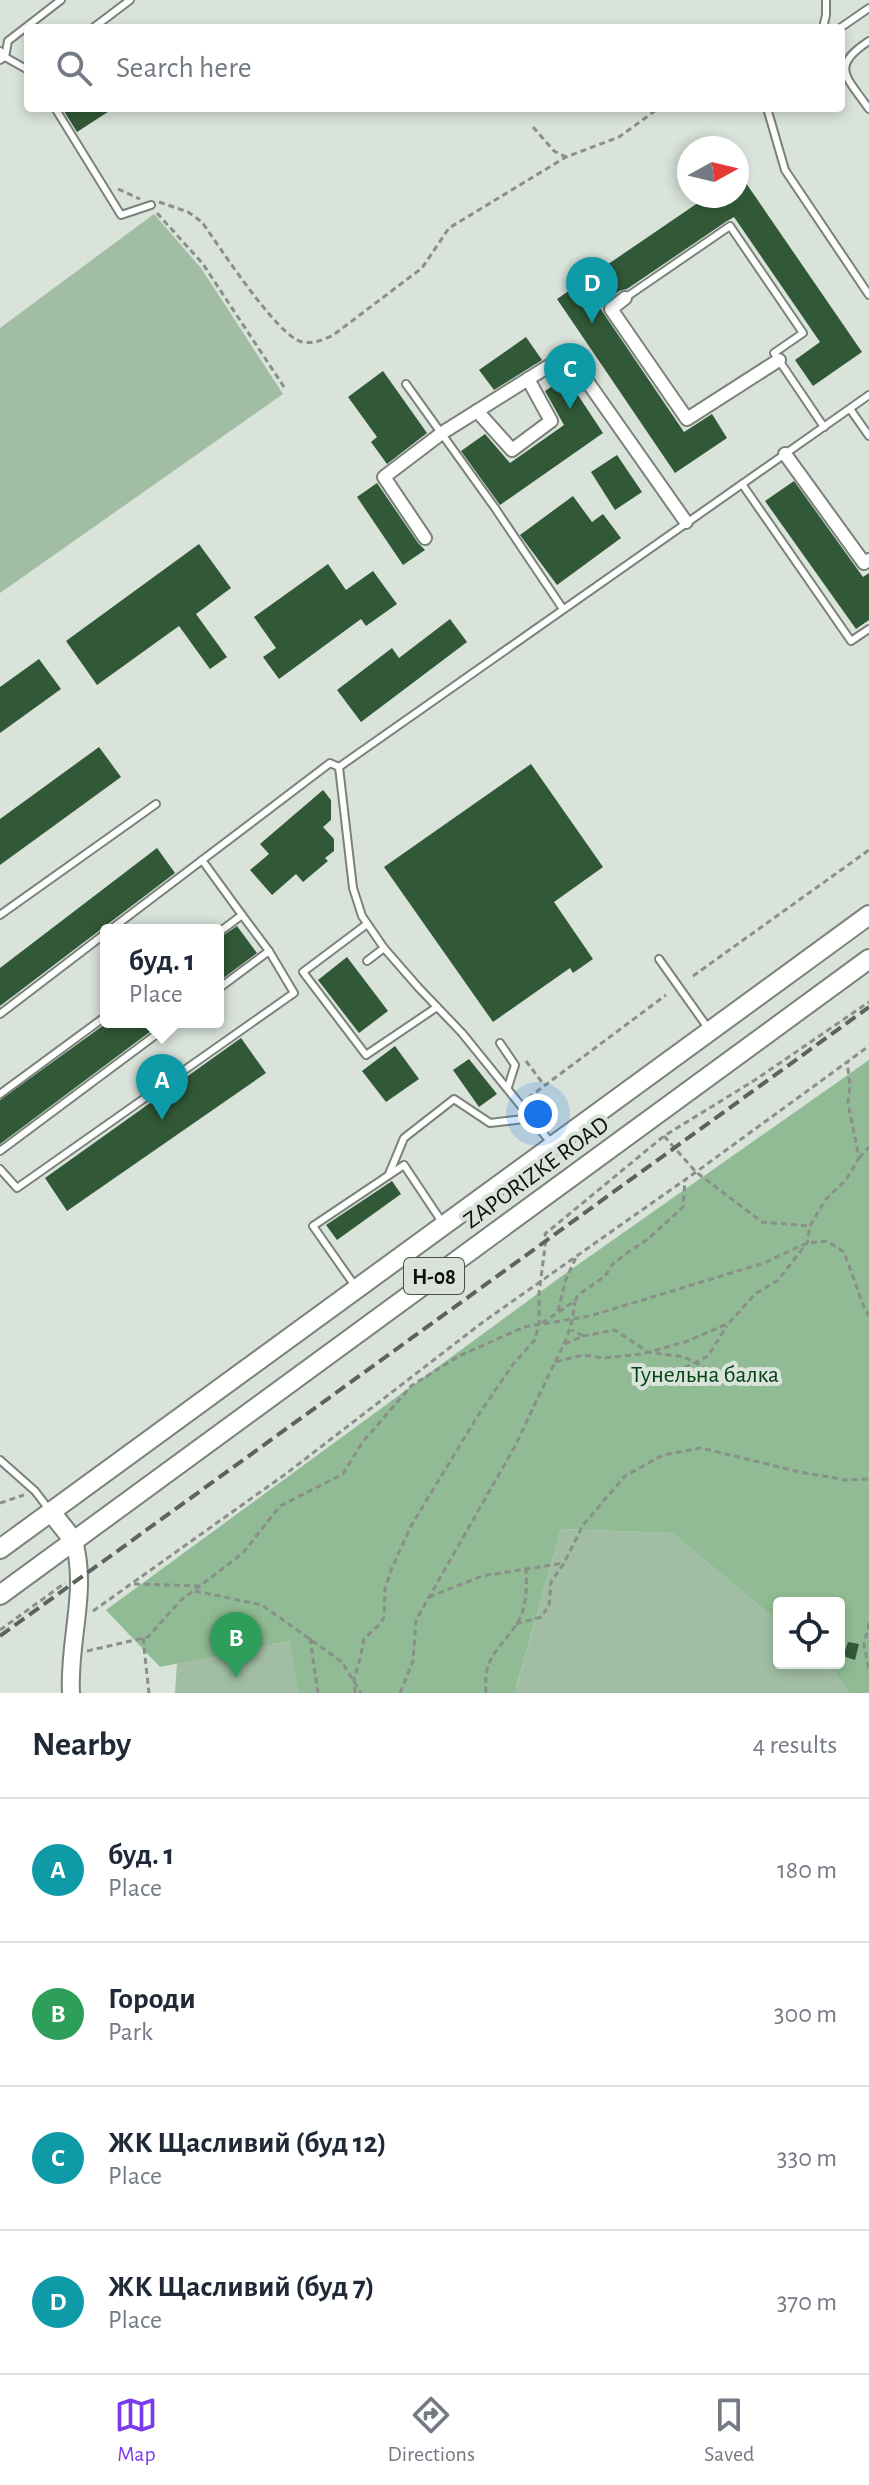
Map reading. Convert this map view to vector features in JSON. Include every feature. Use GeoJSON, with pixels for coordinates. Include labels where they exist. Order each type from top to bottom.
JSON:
{"type":"FeatureCollection","features":[{"type":"Feature","properties":{"kind":"main road","name":"ZAPORIZKE ROAD"},"geometry":{"type":"LineString","coordinates":[[0,1549],[869,915]]}},
{"type":"Feature","properties":{"kind":"main road","name":"ZAPORIZKE ROAD"},"geometry":{"type":"LineString","coordinates":[[0,1595],[869,959]]}},
{"type":"Feature","properties":{"kind":"main road"},"geometry":{"type":"LineString","coordinates":[[51,1512],[74,1541]]}},
{"type":"Feature","properties":{"kind":"street"},"geometry":{"type":"LineString","coordinates":[[625,298],[611,309],[687,419],[779,360]]}},
{"type":"Feature","properties":{"kind":"street"},"geometry":{"type":"LineString","coordinates":[[425,538],[384,477],[442,433],[568,354],[686,522]]}},
{"type":"Feature","properties":{"kind":"street"},"geometry":{"type":"LineString","coordinates":[[477,411],[512,450],[551,421],[528,379]]}},
{"type":"Feature","properties":{"kind":"street"},"geometry":{"type":"LineString","coordinates":[[785,454],[864,563],[869,560]]}},
{"type":"Feature","properties":{"kind":"street"},"geometry":{"type":"LineString","coordinates":[[71,1693],[80,1572],[74,1541]]}},
{"type":"Feature","properties":{"kind":"lane"},"geometry":{"type":"LineString","coordinates":[[30,24],[61,0]]}},
{"type":"Feature","properties":{"kind":"lane"},"geometry":{"type":"LineString","coordinates":[[98,24],[130,0]]}},
{"type":"Feature","properties":{"kind":"lane"},"geometry":{"type":"LineString","coordinates":[[824,24],[826,0]]}},
{"type":"Feature","properties":{"kind":"lane"},"geometry":{"type":"LineString","coordinates":[[845,25],[869,8]]}},
{"type":"Feature","properties":{"kind":"lane"},"geometry":{"type":"LineString","coordinates":[[24,29],[8,41],[2,56],[24,68]]}},
{"type":"Feature","properties":{"kind":"lane"},"geometry":{"type":"LineString","coordinates":[[845,61],[869,41]]}},
{"type":"Feature","properties":{"kind":"lane"},"geometry":{"type":"LineString","coordinates":[[845,73],[869,109]]}},
{"type":"Feature","properties":{"kind":"lane"},"geometry":{"type":"LineString","coordinates":[[57,112],[121,215],[152,203]]}},
{"type":"Feature","properties":{"kind":"lane"},"geometry":{"type":"LineString","coordinates":[[768,112],[785,170],[869,295]]}},
{"type":"Feature","properties":{"kind":"lane"},"geometry":{"type":"LineString","coordinates":[[625,298],[730,226],[803,333],[774,353],[824,427]]}},
{"type":"Feature","properties":{"kind":"lane"},"geometry":{"type":"LineString","coordinates":[[406,384],[563,609]]}},
{"type":"Feature","properties":{"kind":"lane"},"geometry":{"type":"LineString","coordinates":[[339,767],[869,395]]}},
{"type":"Feature","properties":{"kind":"lane"},"geometry":{"type":"LineString","coordinates":[[850,409],[869,436]]}},
{"type":"Feature","properties":{"kind":"lane"},"geometry":{"type":"LineString","coordinates":[[742,484],[851,641],[869,629]]}},
{"type":"Feature","properties":{"kind":"lane"},"geometry":{"type":"LineString","coordinates":[[118,924],[330,763],[339,767]]}},
{"type":"Feature","properties":{"kind":"lane"},"geometry":{"type":"LineString","coordinates":[[339,767],[353,888],[367,924],[384,948],[508,1087],[553,1145]]}},
{"type":"Feature","properties":{"kind":"lane"},"geometry":{"type":"LineString","coordinates":[[0,915],[156,804]]}},
{"type":"Feature","properties":{"kind":"lane"},"geometry":{"type":"LineString","coordinates":[[0,1169],[17,1188],[294,993],[269,951],[202,860]]}},
{"type":"Feature","properties":{"kind":"lane"},"geometry":{"type":"LineString","coordinates":[[224,928],[242,915]]}},
{"type":"Feature","properties":{"kind":"lane"},"geometry":{"type":"LineString","coordinates":[[367,924],[303,972],[366,1055],[437,1007]]}},
{"type":"Feature","properties":{"kind":"lane"},"geometry":{"type":"LineString","coordinates":[[0,1014],[100,938]]}},
{"type":"Feature","properties":{"kind":"lane"},"geometry":{"type":"LineString","coordinates":[[367,961],[384,948]]}},
{"type":"Feature","properties":{"kind":"lane"},"geometry":{"type":"LineString","coordinates":[[224,985],[269,951]]}},
{"type":"Feature","properties":{"kind":"lane"},"geometry":{"type":"LineString","coordinates":[[659,959],[710,1032]]}},
{"type":"Feature","properties":{"kind":"lane"},"geometry":{"type":"LineString","coordinates":[[0,1094],[100,1020]]}},
{"type":"Feature","properties":{"kind":"lane"},"geometry":{"type":"LineString","coordinates":[[0,1151],[165,1028]]}},
{"type":"Feature","properties":{"kind":"lane"},"geometry":{"type":"LineString","coordinates":[[500,1043],[515,1065],[508,1087]]}},
{"type":"Feature","properties":{"kind":"lane"},"geometry":{"type":"LineString","coordinates":[[388,1175],[404,1138],[454,1099],[490,1123],[532,1118]]}},
{"type":"Feature","properties":{"kind":"lane"},"geometry":{"type":"LineString","coordinates":[[357,1290],[313,1226],[404,1165],[444,1225]]}},
{"type":"Feature","properties":{"kind":"lane"},"geometry":{"type":"LineString","coordinates":[[0,1460],[35,1491],[51,1512]]}},
{"type":"Feature","properties":{"kind":"path"},"geometry":{"type":"LineString","coordinates":[[152,203],[168,203],[202,222],[279,326],[301,342],[318,342],[332,336],[422,268],[449,228],[566,157],[619,137],[653,112]]}},
{"type":"Feature","properties":{"kind":"path"},"geometry":{"type":"LineString","coordinates":[[533,127],[554,151],[566,157]]}},
{"type":"Feature","properties":{"kind":"path"},"geometry":{"type":"LineString","coordinates":[[113,187],[139,198]]}},
{"type":"Feature","properties":{"kind":"path"},"geometry":{"type":"LineString","coordinates":[[152,203],[203,264],[286,390]]}},
{"type":"Feature","properties":{"kind":"path"},"geometry":{"type":"LineString","coordinates":[[693,976],[869,850]]}},
{"type":"Feature","properties":{"kind":"path"},"geometry":{"type":"LineString","coordinates":[[521,1103],[666,995]]}},
{"type":"Feature","properties":{"kind":"path"},"geometry":{"type":"LineString","coordinates":[[354,1679],[364,1639],[384,1617],[385,1589],[411,1526],[477,1417],[514,1363],[534,1341],[539,1325],[545,1234],[664,1136],[755,1080],[869,1002]]}},
{"type":"Feature","properties":{"kind":"path"},"geometry":{"type":"LineString","coordinates":[[76,1622],[287,1473],[483,1322],[869,1046]]}},
{"type":"Feature","properties":{"kind":"path"},"geometry":{"type":"LineString","coordinates":[[523,1057],[544,1085]]}},
{"type":"Feature","properties":{"kind":"path"},"geometry":{"type":"LineString","coordinates":[[847,1062],[850,1085],[848,1103],[859,1158]]}},
{"type":"Feature","properties":{"kind":"path"},"geometry":{"type":"LineString","coordinates":[[664,1136],[696,1172],[762,1222],[810,1226]]}},
{"type":"Feature","properties":{"kind":"path"},"geometry":{"type":"LineString","coordinates":[[656,1376],[697,1363],[708,1356],[729,1323],[755,1294],[778,1280],[807,1243],[810,1226],[825,1200],[846,1180],[869,1147]]}},
{"type":"Feature","properties":{"kind":"path"},"geometry":{"type":"LineString","coordinates":[[400,1693],[413,1661],[416,1620],[514,1448],[565,1344],[578,1295],[605,1276],[612,1265],[648,1239],[683,1207],[685,1178]]}},
{"type":"Feature","properties":{"kind":"path"},"geometry":{"type":"LineString","coordinates":[[72,1654],[148,1637],[180,1601],[243,1553],[280,1506],[343,1474],[362,1443],[411,1386],[459,1356],[524,1327],[590,1316],[764,1263],[807,1243],[827,1241],[844,1252],[869,1316]]}},
{"type":"Feature","properties":{"kind":"path"},"geometry":{"type":"LineString","coordinates":[[558,1311],[566,1279],[577,1255]]}},
{"type":"Feature","properties":{"kind":"path"},"geometry":{"type":"LineString","coordinates":[[539,1325],[575,1301]]}},
{"type":"Feature","properties":{"kind":"path"},"geometry":{"type":"LineString","coordinates":[[555,1362],[583,1355],[604,1358],[648,1352],[685,1342],[729,1323]]}},
{"type":"Feature","properties":{"kind":"path"},"geometry":{"type":"LineString","coordinates":[[570,1330],[583,1336]]}},
{"type":"Feature","properties":{"kind":"path"},"geometry":{"type":"LineString","coordinates":[[565,1344],[583,1336],[615,1330],[648,1352],[684,1357],[704,1367]]}},
{"type":"Feature","properties":{"kind":"path"},"geometry":{"type":"LineString","coordinates":[[516,1624],[541,1617],[549,1606],[551,1582],[583,1525],[625,1476],[663,1455],[701,1448],[800,1472],[846,1480],[869,1479]]}},
{"type":"Feature","properties":{"kind":"path"},"geometry":{"type":"LineString","coordinates":[[0,1503],[35,1491]]}},
{"type":"Feature","properties":{"kind":"path"},"geometry":{"type":"LineString","coordinates":[[429,1597],[482,1576],[564,1563]]}},
{"type":"Feature","properties":{"kind":"path"},"geometry":{"type":"LineString","coordinates":[[486,1693],[485,1677],[493,1654],[516,1624],[524,1607],[526,1569]]}},
{"type":"Feature","properties":{"kind":"path"},"geometry":{"type":"LineString","coordinates":[[0,1630],[80,1572]]}},
{"type":"Feature","properties":{"kind":"path"},"geometry":{"type":"LineString","coordinates":[[131,1584],[202,1586]]}},
{"type":"Feature","properties":{"kind":"path"},"geometry":{"type":"LineString","coordinates":[[195,1591],[262,1605],[342,1662],[354,1679],[358,1693]]}},
{"type":"Feature","properties":{"kind":"path"},"geometry":{"type":"LineString","coordinates":[[869,1623],[864,1645],[869,1671]]}},
{"type":"Feature","properties":{"kind":"path"},"geometry":{"type":"LineString","coordinates":[[143,1638],[149,1693]]}},
{"type":"Feature","properties":{"kind":"path"},"geometry":{"type":"LineString","coordinates":[[310,1638],[318,1693]]}},
{"type":"Feature","properties":{"kind":"green space"},"geometry":{"type":"Polygon","coordinates":[[[154,214],[201,268],[283,394],[0,593],[0,328],[154,214]]]}},
{"type":"Feature","properties":{"kind":"green space","name":"Тунельна балка"},"geometry":{"type":"Polygon","coordinates":[[[869,1060],[869,1693],[849,1693],[833,1669],[845,1669],[845,1597],[773,1597],[773,1617],[672,1533],[561,1529],[516,1688],[518,1693],[298,1693],[290,1641],[160,1667],[106,1610],[566,1273],[869,1060]]]}},
{"type":"Feature","properties":{"kind":"green space"},"geometry":{"type":"Polygon","coordinates":[[[561,1529],[672,1533],[773,1617],[773,1669],[833,1669],[849,1693],[518,1693],[516,1689],[561,1529]]]}},
{"type":"Feature","properties":{"kind":"green space"},"geometry":{"type":"Polygon","coordinates":[[[291,1641],[298,1693],[175,1693],[177,1663],[291,1641]]]}},
{"type":"Feature","properties":{"kind":"building"},"geometry":{"type":"Polygon","coordinates":[[[64,112],[108,112],[77,132],[64,112]]]}},
{"type":"Feature","properties":{"kind":"building"},"geometry":{"type":"Polygon","coordinates":[[[749,187],[862,352],[813,386],[795,360],[820,342],[734,217],[727,221],[627,289],[619,291],[600,308],[684,432],[712,414],[727,438],[675,473],[557,299],[690,208],[749,208],[749,187]]]}},
{"type":"Feature","properties":{"kind":"building"},"geometry":{"type":"Polygon","coordinates":[[[526,337],[542,360],[494,390],[479,370],[526,337]]]}},
{"type":"Feature","properties":{"kind":"building"},"geometry":{"type":"Polygon","coordinates":[[[383,371],[427,433],[387,464],[371,442],[377,437],[348,397],[383,371]]]}},
{"type":"Feature","properties":{"kind":"building"},"geometry":{"type":"Polygon","coordinates":[[[566,377],[603,433],[500,505],[461,451],[485,434],[510,463],[564,425],[545,391],[566,377]]]}},
{"type":"Feature","properties":{"kind":"building"},"geometry":{"type":"Polygon","coordinates":[[[617,455],[642,492],[615,510],[591,472],[617,455]]]}},
{"type":"Feature","properties":{"kind":"building"},"geometry":{"type":"Polygon","coordinates":[[[794,481],[863,577],[869,573],[869,620],[856,629],[765,501],[794,481]]]}},
{"type":"Feature","properties":{"kind":"building"},"geometry":{"type":"Polygon","coordinates":[[[377,483],[425,550],[403,565],[357,497],[377,483]]]}},
{"type":"Feature","properties":{"kind":"building"},"geometry":{"type":"Polygon","coordinates":[[[573,496],[592,522],[603,514],[621,538],[557,585],[520,535],[573,496]]]}},
{"type":"Feature","properties":{"kind":"building"},"geometry":{"type":"Polygon","coordinates":[[[199,544],[231,588],[196,614],[227,657],[210,669],[179,626],[97,685],[66,641],[199,544]]]}},
{"type":"Feature","properties":{"kind":"building"},"geometry":{"type":"Polygon","coordinates":[[[328,564],[346,590],[373,571],[397,604],[366,626],[361,619],[279,679],[263,657],[276,648],[254,617],[328,564]]]}},
{"type":"Feature","properties":{"kind":"building"},"geometry":{"type":"Polygon","coordinates":[[[450,619],[467,642],[361,722],[337,690],[392,648],[399,658],[450,619]]]}},
{"type":"Feature","properties":{"kind":"building"},"geometry":{"type":"Polygon","coordinates":[[[39,659],[61,689],[0,733],[0,687],[39,659]]]}},
{"type":"Feature","properties":{"kind":"building"},"geometry":{"type":"Polygon","coordinates":[[[99,747],[121,777],[0,865],[0,819],[99,747]]]}},
{"type":"Feature","properties":{"kind":"building"},"geometry":{"type":"Polygon","coordinates":[[[531,764],[603,867],[554,902],[593,959],[573,973],[570,968],[493,1022],[384,867],[531,764]]]}},
{"type":"Feature","properties":{"kind":"building"},"geometry":{"type":"Polygon","coordinates":[[[323,790],[331,800],[331,820],[323,827],[334,839],[334,851],[325,858],[328,861],[303,882],[296,874],[272,895],[250,870],[269,854],[260,844],[323,790]]]}},
{"type":"Feature","properties":{"kind":"building"},"geometry":{"type":"Polygon","coordinates":[[[157,848],[175,873],[108,924],[100,924],[100,930],[0,1006],[0,968],[157,848]]]}},
{"type":"Feature","properties":{"kind":"building"},"geometry":{"type":"Polygon","coordinates":[[[237,926],[257,953],[224,978],[224,935],[237,926]]]}},
{"type":"Feature","properties":{"kind":"building"},"geometry":{"type":"Polygon","coordinates":[[[347,957],[388,1011],[359,1033],[318,980],[347,957]]]}},
{"type":"Feature","properties":{"kind":"building"},"geometry":{"type":"Polygon","coordinates":[[[100,1028],[155,1028],[0,1144],[0,1100],[100,1028]]]}},
{"type":"Feature","properties":{"kind":"building"},"geometry":{"type":"Polygon","coordinates":[[[241,1038],[266,1073],[67,1211],[45,1178],[241,1038]]]}},
{"type":"Feature","properties":{"kind":"building"},"geometry":{"type":"Polygon","coordinates":[[[395,1046],[419,1079],[386,1102],[362,1071],[395,1046]]]}},
{"type":"Feature","properties":{"kind":"building"},"geometry":{"type":"Polygon","coordinates":[[[469,1059],[497,1094],[479,1107],[453,1070],[469,1059]]]}},
{"type":"Feature","properties":{"kind":"building"},"geometry":{"type":"Polygon","coordinates":[[[392,1181],[401,1194],[337,1240],[326,1225],[392,1181]]]}},
{"type":"Feature","properties":{"kind":"building"},"geometry":{"type":"Polygon","coordinates":[[[848,1642],[859,1644],[855,1660],[845,1657],[848,1642]]]}},
{"type":"Feature","properties":{"kind":"railway"},"geometry":{"type":"LineString","coordinates":[[0,1636],[869,1007]]}},
{"type":"Feature","properties":{"kind":"place","name":"ЖК Щасливий (буд 7)"},"geometry":{"type":"Point","coordinates":[592,323]}},
{"type":"Feature","properties":{"kind":"place","name":"ЖК Щасливий (буд 12)"},"geometry":{"type":"Point","coordinates":[570,409]}},
{"type":"Feature","properties":{"kind":"place","name":"буд. 1"},"geometry":{"type":"Point","coordinates":[162,1120]}},
{"type":"Feature","properties":{"kind":"place","name":"Городи"},"geometry":{"type":"Point","coordinates":[236,1678]}}]}
